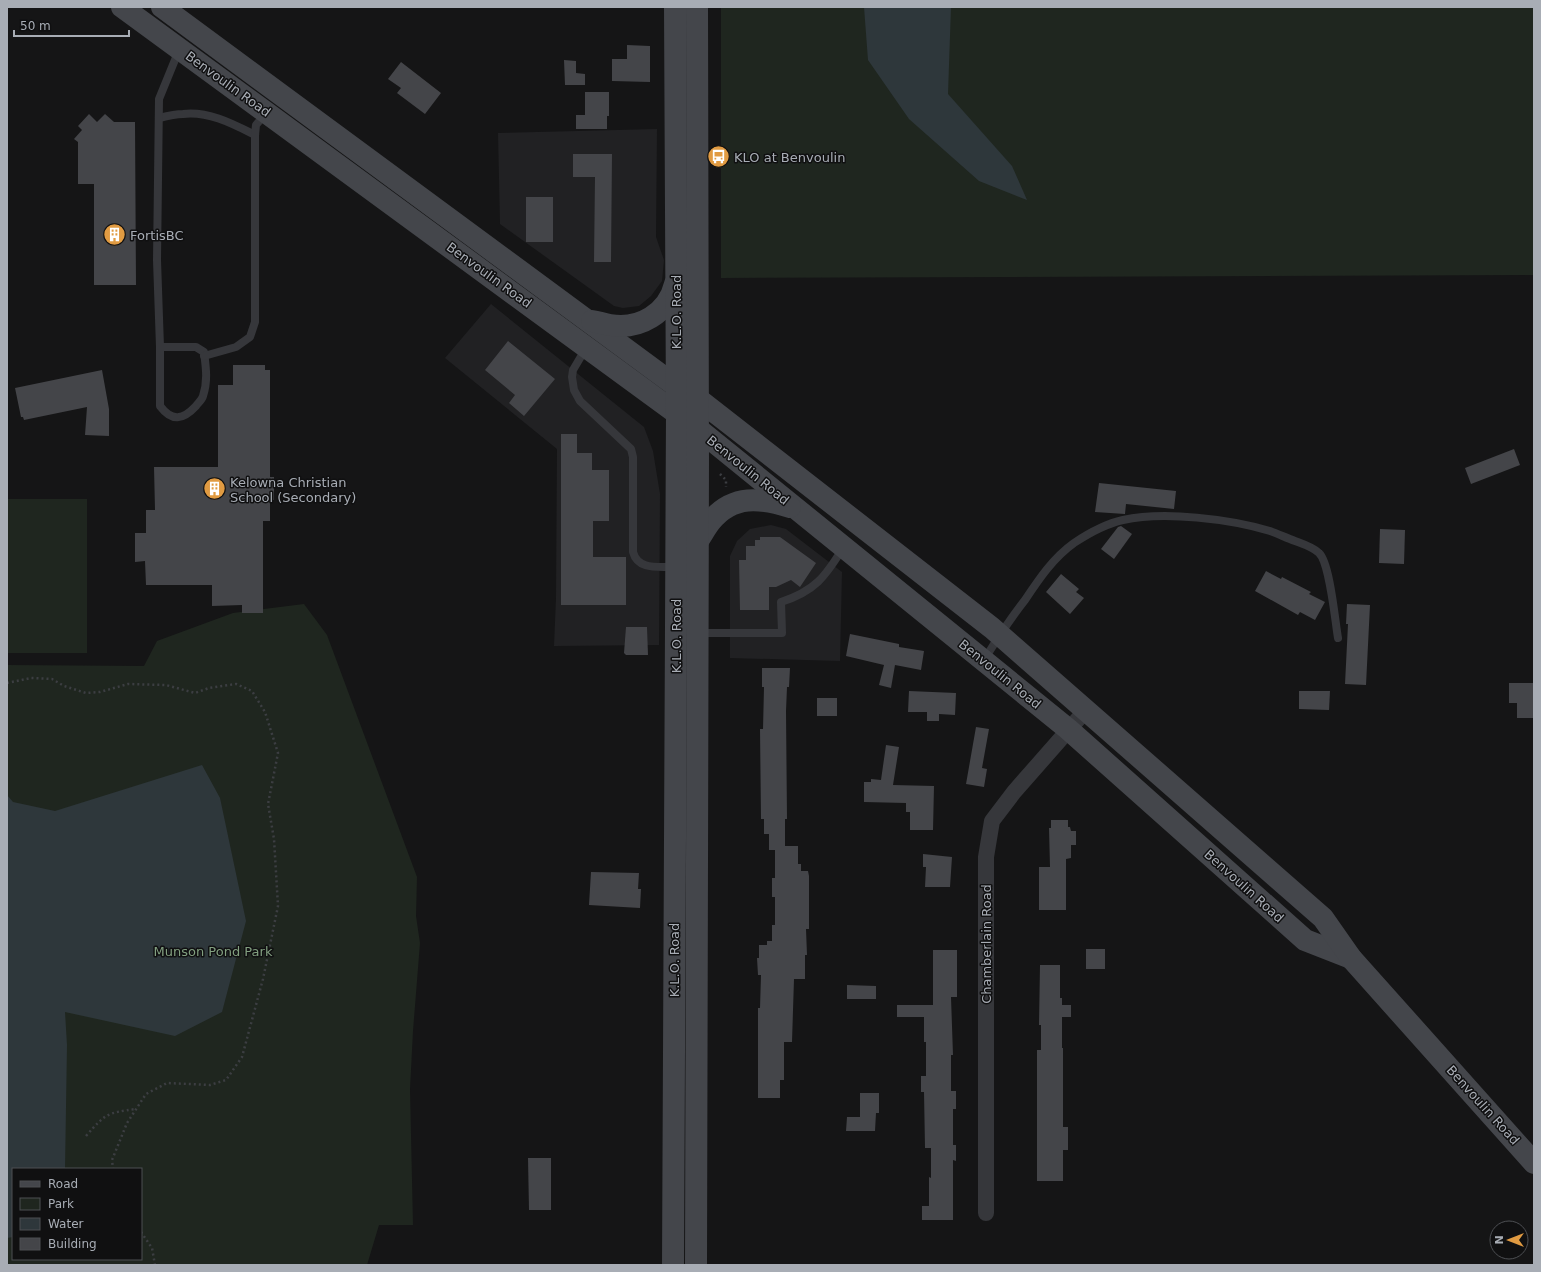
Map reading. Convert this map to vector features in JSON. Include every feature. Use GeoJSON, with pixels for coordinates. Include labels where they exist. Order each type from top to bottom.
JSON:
{"type":"FeatureCollection","features":[{"type":"Feature","properties":{"kind":"main road","name":"Benvoulin Road"},"geometry":{"type":"LineString","coordinates":[[122,7],[698,429],[1068,729],[1305,940],[1351,958]]}},
{"type":"Feature","properties":{"kind":"main road","name":"Benvoulin Road"},"geometry":{"type":"LineString","coordinates":[[162,7],[676,386],[698,399],[1000,634],[1323,918],[1351,958],[1534,1163]]}},
{"type":"Feature","properties":{"kind":"main road","name":"K.L.O. Road"},"geometry":{"type":"LineString","coordinates":[[673,1265],[677,413],[675,7]]}},
{"type":"Feature","properties":{"kind":"main road","name":"K.L.O. Road"},"geometry":{"type":"LineString","coordinates":[[696,1265],[698,429],[697,7]]}},
{"type":"Feature","properties":{"kind":"main road"},"geometry":{"type":"LineString","coordinates":[[586,320],[622,326],[642,323],[656,314],[665,304],[672,293],[676,277]]}},
{"type":"Feature","properties":{"kind":"main road"},"geometry":{"type":"LineString","coordinates":[[697,542],[710,521],[723,509],[736,502],[754,500],[771,501],[797,509]]}},
{"type":"Feature","properties":{"kind":"street","name":"Chamberlain Road"},"geometry":{"type":"LineString","coordinates":[[986,1213],[986,857],[992,821],[1014,792],[1086,710]]}},
{"type":"Feature","properties":{"kind":"lane"},"geometry":{"type":"LineString","coordinates":[[160,347],[196,347],[204,352],[207,376],[203,398],[190,412],[181,417],[172,417],[164,412],[160,406],[160,347],[157,260],[158,99],[179,49]]}},
{"type":"Feature","properties":{"kind":"lane"},"geometry":{"type":"LineString","coordinates":[[204,356],[236,347],[250,337],[255,322],[255,135],[256,125],[267,112]]}},
{"type":"Feature","properties":{"kind":"lane"},"geometry":{"type":"LineString","coordinates":[[158,118],[185,113],[210,115],[236,125],[255,135]]}},
{"type":"Feature","properties":{"kind":"lane"},"geometry":{"type":"LineString","coordinates":[[586,347],[573,370],[572,384],[576,396],[631,449],[633,456],[633,552],[635,558],[644,565],[676,566]]}},
{"type":"Feature","properties":{"kind":"lane"},"geometry":{"type":"LineString","coordinates":[[984,660],[1000,634],[1048,567],[1073,544],[1098,528],[1123,520],[1154,516],[1185,517],[1252,526],[1272,531],[1320,553],[1328,573],[1338,638]]}},
{"type":"Feature","properties":{"kind":"lane"},"geometry":{"type":"LineString","coordinates":[[697,633],[782,633],[781,602],[798,597],[818,583],[844,547]]}},
{"type":"Feature","properties":{"kind":"path"},"geometry":{"type":"LineString","coordinates":[[7,683],[31,678],[52,679],[64,686],[86,693],[100,692],[128,684],[166,685],[195,693],[209,688],[236,684],[252,691],[265,712],[278,753],[268,804],[274,839],[278,906],[263,979],[242,1057],[226,1080],[210,1084],[167,1083],[146,1094],[127,1123],[112,1160],[114,1168]]}},
{"type":"Feature","properties":{"kind":"path"},"geometry":{"type":"LineString","coordinates":[[86,1136],[101,1119],[112,1112],[136,1109]]}},
{"type":"Feature","properties":{"kind":"path"},"geometry":{"type":"LineString","coordinates":[[142,1233],[152,1248],[154,1265]]}},
{"type":"Feature","properties":{"kind":"shaded area"},"geometry":{"type":"Polygon","coordinates":[[[657,129],[656,237],[664,260],[662,281],[651,296],[639,306],[623,308],[614,306],[500,224],[498,133],[657,129]]]}},
{"type":"Feature","properties":{"kind":"shaded area"},"geometry":{"type":"Polygon","coordinates":[[[491,304],[644,427],[653,451],[660,494],[659,645],[554,646],[556,598],[557,449],[445,358],[491,304]]]}},
{"type":"Feature","properties":{"kind":"shaded area"},"geometry":{"type":"Polygon","coordinates":[[[771,525],[786,529],[842,572],[840,661],[730,658],[730,556],[737,541],[750,529],[771,525]]]}},
{"type":"Feature","properties":{"kind":"green space"},"geometry":{"type":"Polygon","coordinates":[[[721,7],[1534,7],[1534,275],[721,278],[721,7]]]}},
{"type":"Feature","properties":{"kind":"green space"},"geometry":{"type":"Polygon","coordinates":[[[7,499],[87,499],[87,653],[7,653],[7,499]]]}},
{"type":"Feature","properties":{"kind":"green space","name":"Munson Pond Park"},"geometry":{"type":"Polygon","coordinates":[[[304,604],[327,635],[417,877],[416,916],[420,943],[410,1089],[413,1225],[379,1225],[367,1265],[7,1265],[7,665],[144,666],[157,641],[233,613],[304,604]]]}},
{"type":"Feature","properties":{"kind":"water"},"geometry":{"type":"Polygon","coordinates":[[[864,7],[951,7],[948,94],[1012,166],[1027,200],[979,181],[909,119],[868,60],[864,7]]]}},
{"type":"Feature","properties":{"kind":"water"},"geometry":{"type":"Polygon","coordinates":[[[202,765],[220,798],[246,921],[222,1012],[175,1036],[65,1012],[67,1045],[65,1168],[12,1168],[12,1237],[7,1238],[7,795],[13,802],[55,811],[202,765]]]}},
{"type":"Feature","properties":{"kind":"building"},"geometry":{"type":"Polygon","coordinates":[[[627,45],[650,46],[650,82],[612,81],[612,59],[627,59],[627,45]]]}},
{"type":"Feature","properties":{"kind":"building"},"geometry":{"type":"Polygon","coordinates":[[[564,60],[576,61],[576,73],[585,74],[585,85],[565,85],[564,60]]]}},
{"type":"Feature","properties":{"kind":"building"},"geometry":{"type":"Polygon","coordinates":[[[401,62],[441,93],[425,114],[397,93],[401,88],[388,79],[401,62]]]}},
{"type":"Feature","properties":{"kind":"building"},"geometry":{"type":"Polygon","coordinates":[[[585,92],[609,92],[609,116],[607,116],[607,129],[576,129],[576,115],[585,115],[585,92]]]}},
{"type":"Feature","properties":{"kind":"building","name":"FortisBC"},"geometry":{"type":"Polygon","coordinates":[[[89,114],[97,122],[105,114],[114,122],[135,122],[136,285],[94,285],[94,184],[78,184],[78,142],[74,139],[82,130],[78,126],[89,114]]]}},
{"type":"Feature","properties":{"kind":"building"},"geometry":{"type":"Polygon","coordinates":[[[573,154],[612,154],[611,262],[594,262],[595,177],[573,177],[573,154]]]}},
{"type":"Feature","properties":{"kind":"building"},"geometry":{"type":"Polygon","coordinates":[[[526,197],[553,197],[553,242],[526,242],[526,197]]]}},
{"type":"Feature","properties":{"kind":"building"},"geometry":{"type":"Polygon","coordinates":[[[508,341],[555,379],[524,416],[509,403],[515,395],[485,370],[508,341]]]}},
{"type":"Feature","properties":{"kind":"building","name":"Kelowna Christian School (Secondary)"},"geometry":{"type":"Polygon","coordinates":[[[233,365],[265,365],[265,370],[270,370],[270,477],[274,477],[274,500],[270,500],[270,521],[263,521],[263,613],[242,613],[242,605],[212,606],[212,585],[146,585],[145,561],[135,562],[135,533],[146,533],[146,510],[155,510],[154,467],[218,467],[218,385],[233,385],[233,365]]]}},
{"type":"Feature","properties":{"kind":"building"},"geometry":{"type":"Polygon","coordinates":[[[102,370],[109,409],[109,436],[85,435],[87,407],[24,420],[23,417],[21,417],[15,388],[102,370]]]}},
{"type":"Feature","properties":{"kind":"building"},"geometry":{"type":"Polygon","coordinates":[[[561,434],[577,434],[577,453],[592,453],[592,470],[609,470],[609,521],[593,521],[593,557],[626,557],[626,605],[561,605],[561,434]]]}},
{"type":"Feature","properties":{"kind":"building"},"geometry":{"type":"Polygon","coordinates":[[[1514,449],[1520,465],[1471,484],[1465,468],[1514,449]]]}},
{"type":"Feature","properties":{"kind":"building"},"geometry":{"type":"Polygon","coordinates":[[[1099,483],[1176,491],[1174,509],[1126,504],[1125,514],[1095,512],[1099,483]]]}},
{"type":"Feature","properties":{"kind":"building"},"geometry":{"type":"Polygon","coordinates":[[[1121,526],[1132,534],[1114,559],[1101,549],[1118,527],[1121,526]]]}},
{"type":"Feature","properties":{"kind":"building"},"geometry":{"type":"Polygon","coordinates":[[[1380,529],[1405,530],[1404,564],[1379,563],[1380,529]]]}},
{"type":"Feature","properties":{"kind":"building"},"geometry":{"type":"Polygon","coordinates":[[[760,537],[780,537],[816,563],[800,587],[791,580],[776,587],[769,587],[769,610],[740,610],[739,560],[746,560],[746,546],[755,546],[755,540],[760,540],[760,537]]]}},
{"type":"Feature","properties":{"kind":"building"},"geometry":{"type":"Polygon","coordinates":[[[1266,571],[1281,579],[1282,577],[1311,592],[1309,594],[1325,602],[1315,620],[1300,612],[1298,615],[1255,591],[1266,571]]]}},
{"type":"Feature","properties":{"kind":"building"},"geometry":{"type":"Polygon","coordinates":[[[1061,574],[1079,589],[1076,592],[1084,598],[1070,614],[1046,592],[1061,574]]]}},
{"type":"Feature","properties":{"kind":"building"},"geometry":{"type":"Polygon","coordinates":[[[1347,604],[1370,605],[1366,685],[1345,684],[1348,624],[1346,624],[1347,604]]]}},
{"type":"Feature","properties":{"kind":"building"},"geometry":{"type":"Polygon","coordinates":[[[626,627],[647,627],[648,655],[626,655],[624,653],[626,627]]]}},
{"type":"Feature","properties":{"kind":"building"},"geometry":{"type":"Polygon","coordinates":[[[850,634],[899,644],[899,647],[924,651],[921,670],[895,665],[891,688],[879,685],[884,665],[846,656],[850,634]]]}},
{"type":"Feature","properties":{"kind":"building"},"geometry":{"type":"Polygon","coordinates":[[[762,668],[790,668],[789,687],[787,687],[786,711],[787,819],[785,819],[785,846],[798,846],[798,864],[801,864],[801,871],[808,871],[809,876],[809,929],[806,929],[807,955],[805,955],[805,979],[794,979],[792,1042],[784,1042],[784,1080],[780,1080],[780,1098],[758,1098],[758,1008],[760,1008],[761,975],[758,975],[757,958],[759,958],[759,945],[767,945],[767,941],[772,941],[772,925],[775,925],[775,897],[772,897],[772,878],[775,878],[775,850],[769,850],[769,834],[764,834],[764,819],[761,819],[760,729],[763,729],[764,687],[762,687],[762,668]]]}},
{"type":"Feature","properties":{"kind":"building"},"geometry":{"type":"Polygon","coordinates":[[[1509,683],[1534,683],[1534,718],[1517,718],[1517,703],[1509,703],[1509,683]]]}},
{"type":"Feature","properties":{"kind":"building"},"geometry":{"type":"Polygon","coordinates":[[[909,691],[956,693],[955,715],[939,714],[939,721],[927,721],[927,712],[908,712],[909,691]]]}},
{"type":"Feature","properties":{"kind":"building"},"geometry":{"type":"Polygon","coordinates":[[[1299,691],[1330,691],[1329,710],[1299,709],[1299,691]]]}},
{"type":"Feature","properties":{"kind":"building"},"geometry":{"type":"Polygon","coordinates":[[[817,698],[837,698],[837,716],[817,716],[817,698]]]}},
{"type":"Feature","properties":{"kind":"building"},"geometry":{"type":"Polygon","coordinates":[[[976,727],[989,729],[982,768],[987,769],[984,787],[966,784],[976,727]]]}},
{"type":"Feature","properties":{"kind":"building"},"geometry":{"type":"Polygon","coordinates":[[[886,745],[899,747],[893,785],[934,786],[933,830],[910,830],[910,812],[906,812],[906,803],[864,802],[864,782],[871,782],[871,779],[881,780],[886,745]]]}},
{"type":"Feature","properties":{"kind":"building"},"geometry":{"type":"Polygon","coordinates":[[[1051,820],[1068,820],[1068,827],[1070,827],[1071,831],[1076,831],[1076,845],[1071,845],[1071,858],[1066,859],[1066,910],[1039,910],[1039,867],[1050,867],[1049,828],[1051,828],[1051,820]]]}},
{"type":"Feature","properties":{"kind":"building"},"geometry":{"type":"Polygon","coordinates":[[[923,854],[952,857],[950,887],[925,887],[926,867],[923,867],[923,854]]]}},
{"type":"Feature","properties":{"kind":"building"},"geometry":{"type":"Polygon","coordinates":[[[591,872],[639,873],[638,889],[641,889],[640,908],[589,905],[591,872]]]}},
{"type":"Feature","properties":{"kind":"building"},"geometry":{"type":"Polygon","coordinates":[[[1086,949],[1105,949],[1105,969],[1086,969],[1086,949]]]}},
{"type":"Feature","properties":{"kind":"building"},"geometry":{"type":"Polygon","coordinates":[[[933,950],[957,950],[957,997],[951,997],[953,1055],[951,1055],[951,1091],[956,1091],[956,1109],[953,1109],[953,1145],[956,1145],[956,1161],[953,1160],[953,1220],[922,1220],[922,1206],[929,1206],[929,1177],[931,1178],[931,1148],[925,1148],[924,1092],[921,1092],[921,1076],[926,1076],[924,1017],[897,1017],[897,1005],[933,1005],[933,950]]]}},
{"type":"Feature","properties":{"kind":"building"},"geometry":{"type":"Polygon","coordinates":[[[1040,965],[1060,965],[1060,998],[1062,998],[1062,1005],[1071,1005],[1071,1017],[1062,1017],[1063,1127],[1068,1127],[1068,1150],[1063,1150],[1063,1181],[1037,1181],[1037,1050],[1041,1050],[1041,1025],[1039,1025],[1040,965]]]}},
{"type":"Feature","properties":{"kind":"building"},"geometry":{"type":"Polygon","coordinates":[[[847,985],[876,986],[876,999],[847,999],[847,985]]]}},
{"type":"Feature","properties":{"kind":"building"},"geometry":{"type":"Polygon","coordinates":[[[860,1093],[879,1093],[879,1113],[876,1113],[875,1131],[846,1131],[847,1117],[860,1117],[860,1093]]]}},
{"type":"Feature","properties":{"kind":"building"},"geometry":{"type":"Polygon","coordinates":[[[528,1158],[551,1158],[551,1210],[529,1210],[528,1158]]]}},
{"type":"Feature","properties":{"kind":"place","name":"KLO at Benvoulin"},"geometry":{"type":"Point","coordinates":[718,157]}},
{"type":"Feature","properties":{"kind":"place","name":"FortisBC"},"geometry":{"type":"Point","coordinates":[115,235]}},
{"type":"Feature","properties":{"kind":"place","name":"Kelowna Christian School (Secondary)"},"geometry":{"type":"Point","coordinates":[214,489]}}]}
